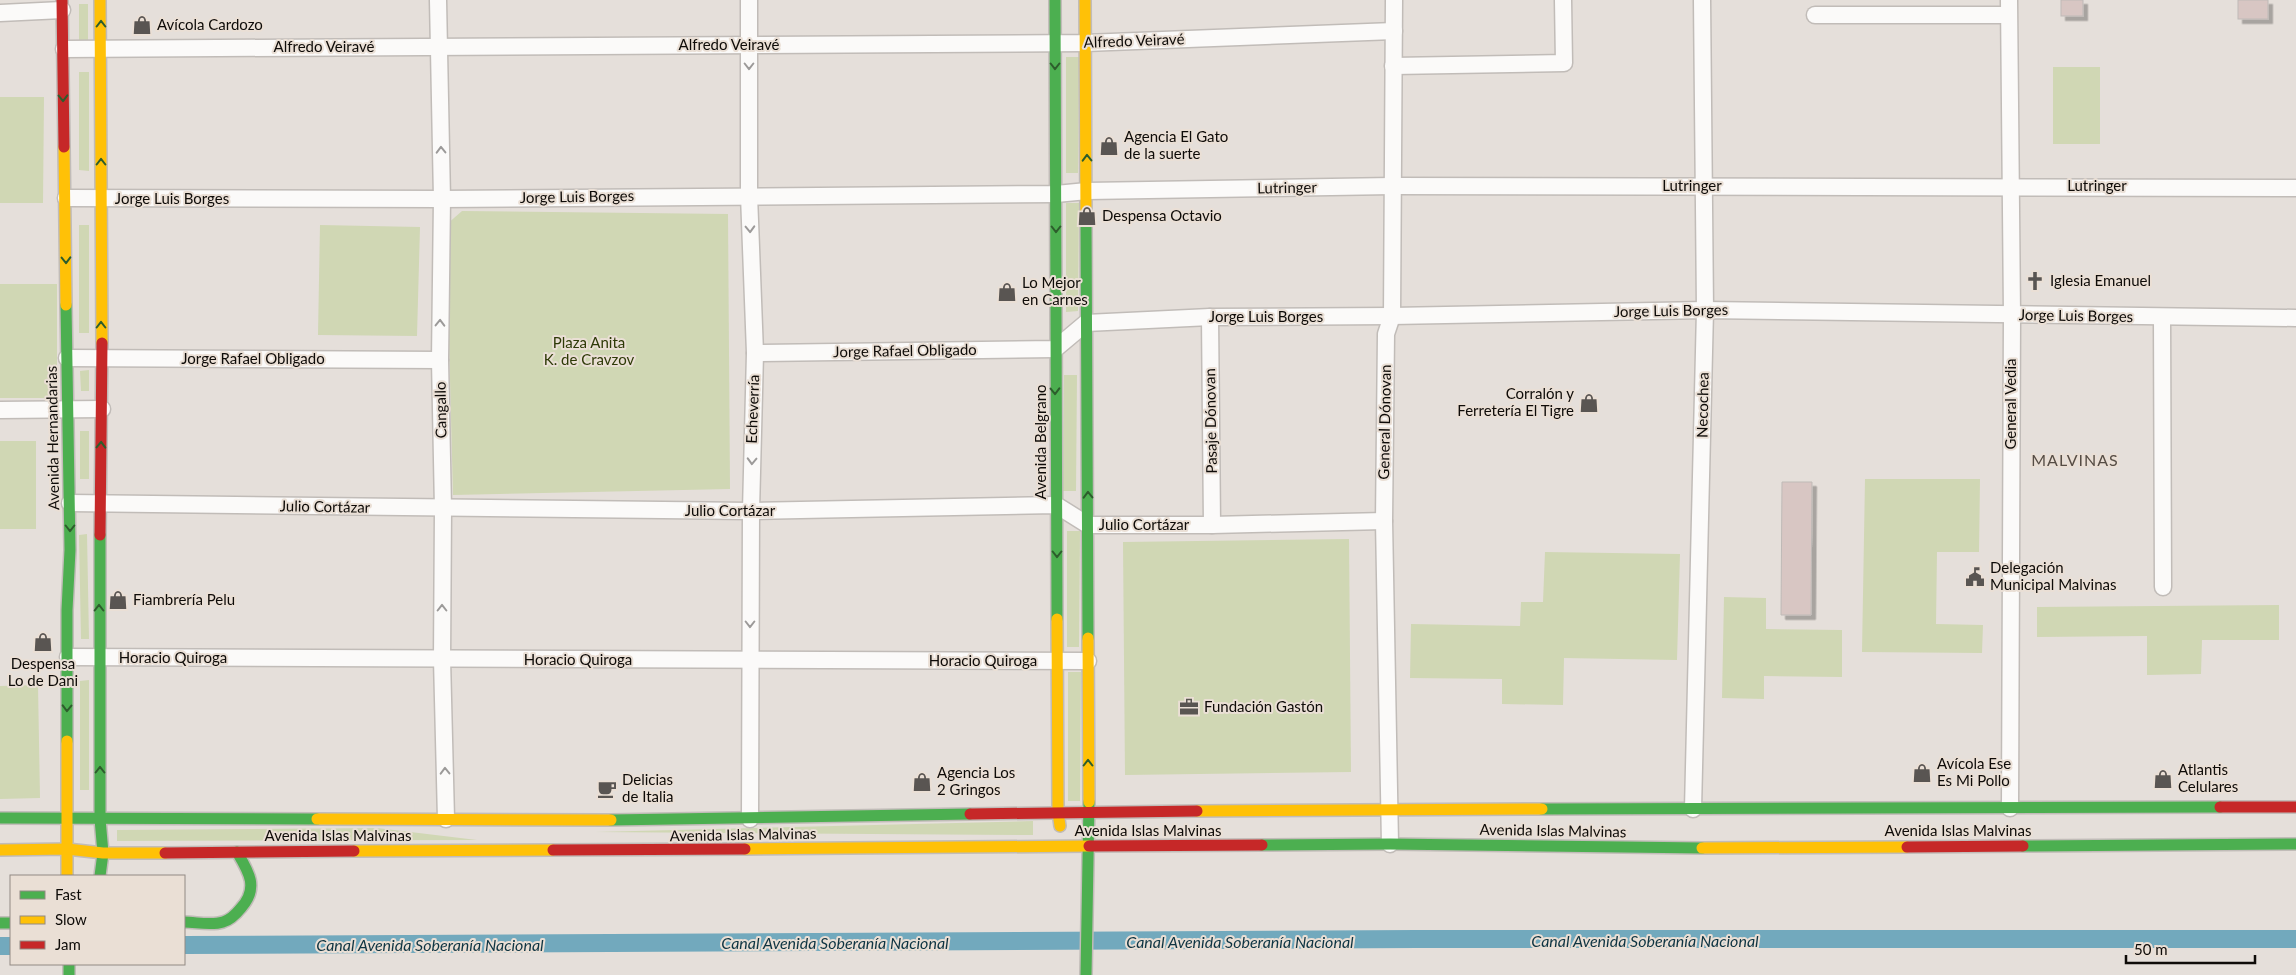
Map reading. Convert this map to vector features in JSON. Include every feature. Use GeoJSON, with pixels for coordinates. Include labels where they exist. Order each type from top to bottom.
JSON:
{"type":"FeatureCollection","features":[{"type":"Feature","properties":{"kind":"main road"},"geometry":{"type":"LineString","coordinates":[[100,0],[102,409],[99,504],[99,657],[100,819],[103,853],[100,875]]}},
{"type":"Feature","properties":{"kind":"main road","name":"Avenida Belgrano"},"geometry":{"type":"LineString","coordinates":[[1055,0],[1058,812],[1063,846]]}},
{"type":"Feature","properties":{"kind":"main road"},"geometry":{"type":"LineString","coordinates":[[1085,0],[1089,846],[1086,975]]}},
{"type":"Feature","properties":{"kind":"main road","name":"Avenida Hernandarias"},"geometry":{"type":"LineString","coordinates":[[62,5],[70,503],[67,875]]}},
{"type":"Feature","properties":{"kind":"main road","name":"Avenida Islas Malvinas"},"geometry":{"type":"LineString","coordinates":[[0,818],[446,819],[482,821],[750,819],[1088,811],[2296,807]]}},
{"type":"Feature","properties":{"kind":"main road"},"geometry":{"type":"LineString","coordinates":[[482,821],[529,831]]}},
{"type":"Feature","properties":{"kind":"main road"},"geometry":{"type":"LineString","coordinates":[[566,839],[621,851]]}},
{"type":"Feature","properties":{"kind":"main road","name":"Avenida Islas Malvinas"},"geometry":{"type":"LineString","coordinates":[[0,850],[67,850],[103,853],[621,851],[1390,844],[1681,848],[2296,844]]}},
{"type":"Feature","properties":{"kind":"main road"},"geometry":{"type":"LineString","coordinates":[[1063,846],[1089,872]]}},
{"type":"Feature","properties":{"kind":"main road"},"geometry":{"type":"LineString","coordinates":[[185,922],[223,922],[239,911],[250,899],[253,886],[237,852]]}},
{"type":"Feature","properties":{"kind":"street","name":"Cangallo"},"geometry":{"type":"LineString","coordinates":[[438,0],[442,199],[440,360],[443,509],[442,659],[446,819]]}},
{"type":"Feature","properties":{"kind":"street","name":"Echeverría"},"geometry":{"type":"LineString","coordinates":[[749,0],[748,195],[755,353],[751,511],[750,819]]}},
{"type":"Feature","properties":{"kind":"street","name":"General Dónovan"},"geometry":{"type":"LineString","coordinates":[[1390,844],[1384,521],[1386,334],[1392,316],[1394,0]]}},
{"type":"Feature","properties":{"kind":"street"},"geometry":{"type":"LineString","coordinates":[[1394,66],[1564,63],[1563,0]]}},
{"type":"Feature","properties":{"kind":"street","name":"Necochea"},"geometry":{"type":"LineString","coordinates":[[1693,809],[1705,310],[1702,0]]}},
{"type":"Feature","properties":{"kind":"street"},"geometry":{"type":"LineString","coordinates":[[0,13],[62,5]]}},
{"type":"Feature","properties":{"kind":"street"},"geometry":{"type":"LineString","coordinates":[[1816,15],[2009,7]]}},
{"type":"Feature","properties":{"kind":"street","name":"General Vedia"},"geometry":{"type":"LineString","coordinates":[[2009,7],[2009,186],[2012,315],[2010,808]]}},
{"type":"Feature","properties":{"kind":"street","name":"Alfredo Veiravé"},"geometry":{"type":"LineString","coordinates":[[64,49],[1085,43],[1394,31]]}},
{"type":"Feature","properties":{"kind":"street","name":"Lutringer"},"geometry":{"type":"LineString","coordinates":[[1087,191],[1392,186],[2296,188]]}},
{"type":"Feature","properties":{"kind":"street","name":"Jorge Luis Borges"},"geometry":{"type":"LineString","coordinates":[[66,198],[442,199],[748,195],[1056,194],[1087,191]]}},
{"type":"Feature","properties":{"kind":"street","name":"Jorge Luis Borges"},"geometry":{"type":"LineString","coordinates":[[1086,323],[1210,317],[1392,316],[1705,310],[2296,318]]}},
{"type":"Feature","properties":{"kind":"street","name":"Pasaje Dónovan"},"geometry":{"type":"LineString","coordinates":[[1210,317],[1212,525]]}},
{"type":"Feature","properties":{"kind":"street"},"geometry":{"type":"LineString","coordinates":[[2162,317],[2163,587]]}},
{"type":"Feature","properties":{"kind":"street"},"geometry":{"type":"LineString","coordinates":[[1055,349],[1086,323]]}},
{"type":"Feature","properties":{"kind":"street","name":"Jorge Rafael Obligado"},"geometry":{"type":"LineString","coordinates":[[755,353],[1055,349]]}},
{"type":"Feature","properties":{"kind":"street","name":"Jorge Rafael Obligado"},"geometry":{"type":"LineString","coordinates":[[67,358],[440,360]]}},
{"type":"Feature","properties":{"kind":"street"},"geometry":{"type":"LineString","coordinates":[[0,410],[102,409]]}},
{"type":"Feature","properties":{"kind":"street","name":"Julio Cortázar"},"geometry":{"type":"LineString","coordinates":[[70,503],[443,509],[751,511],[1056,504],[1088,525],[1212,525],[1384,521]]}},
{"type":"Feature","properties":{"kind":"street","name":"Horacio Quiroga"},"geometry":{"type":"LineString","coordinates":[[68,657],[1088,661]]}},
{"type":"Feature","properties":{"kind":"green space"},"geometry":{"type":"Polygon","coordinates":[[[79,4],[88,4],[88,44],[79,44],[79,4]]]}},
{"type":"Feature","properties":{"kind":"green space"},"geometry":{"type":"Polygon","coordinates":[[[1066,57],[1079,57],[1078,173],[1066,173],[1066,57]]]}},
{"type":"Feature","properties":{"kind":"green space"},"geometry":{"type":"Polygon","coordinates":[[[2053,67],[2100,67],[2100,144],[2053,144],[2053,67]]]}},
{"type":"Feature","properties":{"kind":"green space"},"geometry":{"type":"Polygon","coordinates":[[[79,72],[89,72],[89,171],[79,170],[79,72]]]}},
{"type":"Feature","properties":{"kind":"green space"},"geometry":{"type":"Polygon","coordinates":[[[0,97],[44,97],[43,203],[0,203],[0,97]]]}},
{"type":"Feature","properties":{"kind":"green space"},"geometry":{"type":"Polygon","coordinates":[[[1066,203],[1079,203],[1078,311],[1066,312],[1066,203]]]}},
{"type":"Feature","properties":{"kind":"green space","name":"Plaza Anita K. de Cravzov"},"geometry":{"type":"Polygon","coordinates":[[[462,211],[728,214],[730,489],[453,495],[446,225],[462,211]]]}},
{"type":"Feature","properties":{"kind":"green space"},"geometry":{"type":"Polygon","coordinates":[[[79,225],[89,225],[89,333],[79,333],[79,225]]]}},
{"type":"Feature","properties":{"kind":"green space"},"geometry":{"type":"Polygon","coordinates":[[[320,225],[420,227],[417,336],[318,335],[320,225]]]}},
{"type":"Feature","properties":{"kind":"green space"},"geometry":{"type":"Polygon","coordinates":[[[0,284],[57,284],[57,398],[0,398],[0,284]]]}},
{"type":"Feature","properties":{"kind":"green space"},"geometry":{"type":"Polygon","coordinates":[[[89,370],[89,391],[81,391],[80,371],[89,370]]]}},
{"type":"Feature","properties":{"kind":"green space"},"geometry":{"type":"Polygon","coordinates":[[[1064,375],[1077,375],[1076,491],[1063,491],[1064,375]]]}},
{"type":"Feature","properties":{"kind":"green space"},"geometry":{"type":"Polygon","coordinates":[[[80,431],[89,431],[89,479],[80,479],[80,431]]]}},
{"type":"Feature","properties":{"kind":"green space"},"geometry":{"type":"Polygon","coordinates":[[[0,441],[36,441],[36,529],[0,529],[0,441]]]}},
{"type":"Feature","properties":{"kind":"green space"},"geometry":{"type":"Polygon","coordinates":[[[1865,479],[1980,479],[1979,552],[1937,552],[1936,624],[1983,625],[1982,653],[1862,652],[1865,479]]]}},
{"type":"Feature","properties":{"kind":"green space"},"geometry":{"type":"Polygon","coordinates":[[[1067,531],[1080,531],[1079,647],[1067,647],[1067,531]]]}},
{"type":"Feature","properties":{"kind":"green space"},"geometry":{"type":"Polygon","coordinates":[[[87,534],[89,639],[81,639],[79,535],[87,534]]]}},
{"type":"Feature","properties":{"kind":"green space"},"geometry":{"type":"Polygon","coordinates":[[[1349,539],[1351,772],[1125,775],[1123,542],[1349,539]]]}},
{"type":"Feature","properties":{"kind":"green space"},"geometry":{"type":"Polygon","coordinates":[[[1545,552],[1680,554],[1677,660],[1564,658],[1563,705],[1502,704],[1502,679],[1410,678],[1411,624],[1520,626],[1521,602],[1543,602],[1545,552]]]}},
{"type":"Feature","properties":{"kind":"green space"},"geometry":{"type":"Polygon","coordinates":[[[1724,597],[1766,598],[1766,629],[1842,630],[1842,677],[1764,676],[1764,699],[1722,698],[1724,597]]]}},
{"type":"Feature","properties":{"kind":"green space"},"geometry":{"type":"Polygon","coordinates":[[[2279,605],[2279,640],[2202,640],[2201,674],[2147,675],[2147,636],[2037,637],[2037,607],[2279,605]]]}},
{"type":"Feature","properties":{"kind":"green space"},"geometry":{"type":"Polygon","coordinates":[[[1068,672],[1081,672],[1080,801],[1068,801],[1068,672]]]}},
{"type":"Feature","properties":{"kind":"green space"},"geometry":{"type":"Polygon","coordinates":[[[89,680],[89,790],[80,790],[80,681],[89,680]]]}},
{"type":"Feature","properties":{"kind":"green space"},"geometry":{"type":"Polygon","coordinates":[[[38,685],[40,798],[0,799],[0,686],[38,685]]]}},
{"type":"Feature","properties":{"kind":"green space"},"geometry":{"type":"Polygon","coordinates":[[[1033,821],[1033,835],[595,832],[1033,821]]]}},
{"type":"Feature","properties":{"kind":"green space"},"geometry":{"type":"Polygon","coordinates":[[[377,828],[477,840],[117,841],[117,830],[377,828]]]}},
{"type":"Feature","properties":{"kind":"building"},"geometry":{"type":"Polygon","coordinates":[[[2061,0],[2083,0],[2083,16],[2061,16],[2061,0]]]}},
{"type":"Feature","properties":{"kind":"building"},"geometry":{"type":"Polygon","coordinates":[[[2238,0],[2268,0],[2268,19],[2238,19],[2238,0]]]}},
{"type":"Feature","properties":{"kind":"building"},"geometry":{"type":"Polygon","coordinates":[[[1782,482],[1812,482],[1811,615],[1781,615],[1782,482]]]}},
{"type":"Feature","properties":{"kind":"waterway","name":"Canal Avenida Soberanía Nacional"},"geometry":{"type":"LineString","coordinates":[[185,945],[1417,939],[2296,939]]}},
{"type":"Feature","properties":{"kind":"waterway","name":"Canal Avenida Soberanía Nacional"},"geometry":{"type":"LineString","coordinates":[[0,946],[10,946]]}},
{"type":"Feature","properties":{"kind":"traffic: fast"},"geometry":{"type":"LineString","coordinates":[[1055,0],[1057,619]]}},
{"type":"Feature","properties":{"kind":"traffic: fast"},"geometry":{"type":"LineString","coordinates":[[1086,220],[1088,638]]}},
{"type":"Feature","properties":{"kind":"traffic: fast"},"geometry":{"type":"LineString","coordinates":[[66,305],[70,550],[67,610],[67,741]]}},
{"type":"Feature","properties":{"kind":"traffic: fast"},"geometry":{"type":"LineString","coordinates":[[100,535],[100,819],[103,853],[100,875]]}},
{"type":"Feature","properties":{"kind":"traffic: fast"},"geometry":{"type":"LineString","coordinates":[[1086,975],[1089,802]]}},
{"type":"Feature","properties":{"kind":"traffic: fast"},"geometry":{"type":"LineString","coordinates":[[1542,809],[2220,807]]}},
{"type":"Feature","properties":{"kind":"traffic: fast"},"geometry":{"type":"LineString","coordinates":[[611,820],[970,814]]}},
{"type":"Feature","properties":{"kind":"traffic: fast"},"geometry":{"type":"LineString","coordinates":[[0,818],[317,819]]}},
{"type":"Feature","properties":{"kind":"traffic: fast"},"geometry":{"type":"LineString","coordinates":[[1262,845],[1390,844],[1702,848]]}},
{"type":"Feature","properties":{"kind":"traffic: fast"},"geometry":{"type":"LineString","coordinates":[[2023,846],[2296,844]]}},
{"type":"Feature","properties":{"kind":"traffic: fast"},"geometry":{"type":"LineString","coordinates":[[185,922],[209,924],[226,921],[241,908],[250,894],[251,887],[248,873],[237,852]]}},
{"type":"Feature","properties":{"kind":"traffic: fast"},"geometry":{"type":"LineString","coordinates":[[0,923],[10,923]]}},
{"type":"Feature","properties":{"kind":"traffic: fast"},"geometry":{"type":"LineString","coordinates":[[69,965],[69,975]]}},
{"type":"Feature","properties":{"kind":"traffic: slow"},"geometry":{"type":"LineString","coordinates":[[100,0],[102,343]]}},
{"type":"Feature","properties":{"kind":"traffic: slow"},"geometry":{"type":"LineString","coordinates":[[1085,0],[1086,220]]}},
{"type":"Feature","properties":{"kind":"traffic: slow"},"geometry":{"type":"LineString","coordinates":[[64,147],[66,305]]}},
{"type":"Feature","properties":{"kind":"traffic: slow"},"geometry":{"type":"LineString","coordinates":[[1057,619],[1058,812],[1060,826]]}},
{"type":"Feature","properties":{"kind":"traffic: slow"},"geometry":{"type":"LineString","coordinates":[[1088,638],[1089,802]]}},
{"type":"Feature","properties":{"kind":"traffic: slow"},"geometry":{"type":"LineString","coordinates":[[67,741],[67,875]]}},
{"type":"Feature","properties":{"kind":"traffic: slow"},"geometry":{"type":"LineString","coordinates":[[1197,811],[1542,809]]}},
{"type":"Feature","properties":{"kind":"traffic: slow"},"geometry":{"type":"LineString","coordinates":[[317,819],[611,820]]}},
{"type":"Feature","properties":{"kind":"traffic: slow"},"geometry":{"type":"LineString","coordinates":[[745,849],[1089,846]]}},
{"type":"Feature","properties":{"kind":"traffic: slow"},"geometry":{"type":"LineString","coordinates":[[1702,848],[1907,847]]}},
{"type":"Feature","properties":{"kind":"traffic: slow"},"geometry":{"type":"LineString","coordinates":[[0,850],[67,849],[103,853],[165,853]]}},
{"type":"Feature","properties":{"kind":"traffic: slow"},"geometry":{"type":"LineString","coordinates":[[354,851],[553,850]]}},
{"type":"Feature","properties":{"kind":"traffic: jam"},"geometry":{"type":"LineString","coordinates":[[62,0],[64,147]]}},
{"type":"Feature","properties":{"kind":"traffic: jam"},"geometry":{"type":"LineString","coordinates":[[100,535],[102,343]]}},
{"type":"Feature","properties":{"kind":"traffic: jam"},"geometry":{"type":"LineString","coordinates":[[2220,807],[2296,807]]}},
{"type":"Feature","properties":{"kind":"traffic: jam"},"geometry":{"type":"LineString","coordinates":[[970,814],[1197,811]]}},
{"type":"Feature","properties":{"kind":"traffic: jam"},"geometry":{"type":"LineString","coordinates":[[1089,846],[1262,845]]}},
{"type":"Feature","properties":{"kind":"traffic: jam"},"geometry":{"type":"LineString","coordinates":[[1907,847],[2023,846]]}},
{"type":"Feature","properties":{"kind":"traffic: jam"},"geometry":{"type":"LineString","coordinates":[[553,850],[745,849]]}},
{"type":"Feature","properties":{"kind":"traffic: jam"},"geometry":{"type":"LineString","coordinates":[[165,853],[354,851]]}},
{"type":"Feature","properties":{"kind":"place","name":"Avícola Cardozo"},"geometry":{"type":"Point","coordinates":[142,25]}},
{"type":"Feature","properties":{"kind":"place","name":"Agencia El Gato de la suerte"},"geometry":{"type":"Point","coordinates":[1109,146]}},
{"type":"Feature","properties":{"kind":"place","name":"Despensa Octavio"},"geometry":{"type":"Point","coordinates":[1087,216]}},
{"type":"Feature","properties":{"kind":"place","name":"Iglesia Emanuel"},"geometry":{"type":"Point","coordinates":[2035,281]}},
{"type":"Feature","properties":{"kind":"place","name":"Lo Mejor en Carnes"},"geometry":{"type":"Point","coordinates":[1007,292]}},
{"type":"Feature","properties":{"kind":"place","name":"Corralón y Ferretería El Tigre"},"geometry":{"type":"Point","coordinates":[1589,403]}},
{"type":"Feature","properties":{"kind":"place","name":"Delegación Municipal Malvinas"},"geometry":{"type":"Point","coordinates":[1975,577]}},
{"type":"Feature","properties":{"kind":"place","name":"Fiambrería Pelu"},"geometry":{"type":"Point","coordinates":[118,600]}},
{"type":"Feature","properties":{"kind":"place","name":"Despensa Lo de Dani"},"geometry":{"type":"Point","coordinates":[43,642]}},
{"type":"Feature","properties":{"kind":"place","name":"Fundación Gastón"},"geometry":{"type":"Point","coordinates":[1189,707]}},
{"type":"Feature","properties":{"kind":"place","name":"Avícola Ese Es Mi Pollo"},"geometry":{"type":"Point","coordinates":[1922,773]}},
{"type":"Feature","properties":{"kind":"place","name":"Atlantis Celulares"},"geometry":{"type":"Point","coordinates":[2163,779]}},
{"type":"Feature","properties":{"kind":"place","name":"Agencia Los 2 Gringos"},"geometry":{"type":"Point","coordinates":[922,782]}},
{"type":"Feature","properties":{"kind":"place","name":"Delicias de Italia"},"geometry":{"type":"Point","coordinates":[607,789]}},
{"type":"Feature","properties":{"kind":"district","name":"MALVINAS"},"geometry":{"type":"Point","coordinates":[2075,460]}}]}
